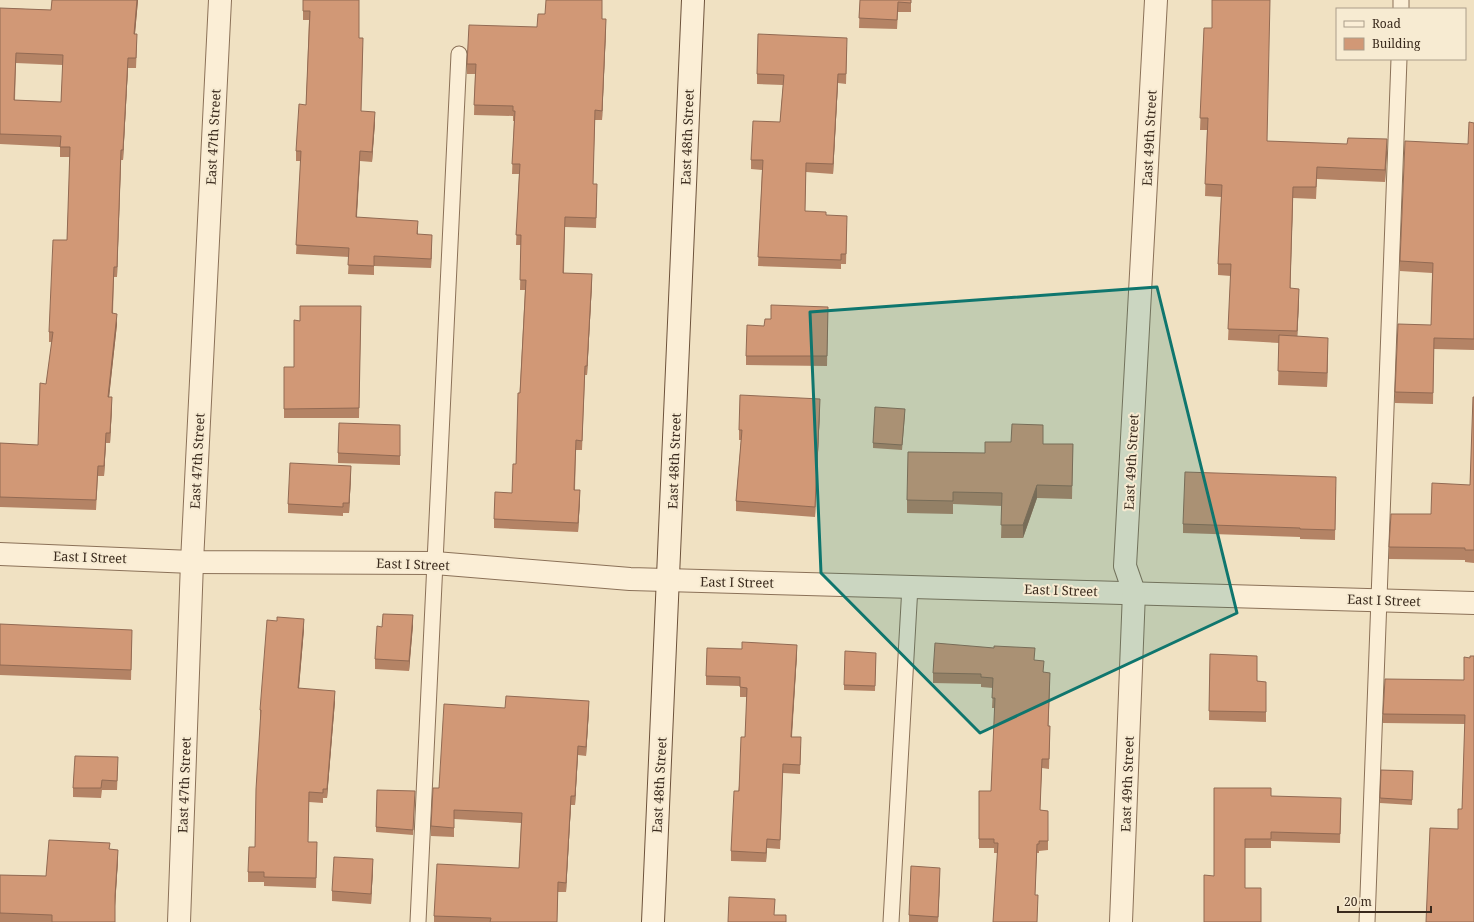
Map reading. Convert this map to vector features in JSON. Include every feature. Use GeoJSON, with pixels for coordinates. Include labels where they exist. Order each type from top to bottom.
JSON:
{"type":"FeatureCollection","features":[{"type":"Feature","properties":{"kind":"street","name":"East 47th Street"},"geometry":{"type":"LineString","coordinates":[[179,922],[192,562],[220,0]]}},
{"type":"Feature","properties":{"kind":"street","name":"East 48th Street"},"geometry":{"type":"LineString","coordinates":[[653,922],[669,580],[692,0]]}},
{"type":"Feature","properties":{"kind":"street","name":"East 49th Street"},"geometry":{"type":"LineString","coordinates":[[1121,922],[1134,592],[1125,566],[1156,0]]}},
{"type":"Feature","properties":{"kind":"street","name":"East I Street"},"geometry":{"type":"LineString","coordinates":[[0,554],[192,562],[435,563],[630,579],[1134,592],[1474,603]]}},
{"type":"Feature","properties":{"kind":"lane"},"geometry":{"type":"LineString","coordinates":[[418,922],[459,54]]}},
{"type":"Feature","properties":{"kind":"lane"},"geometry":{"type":"LineString","coordinates":[[1367,922],[1399,60]]}},
{"type":"Feature","properties":{"kind":"lane"},"geometry":{"type":"LineString","coordinates":[[891,922],[910,586]]}},
{"type":"Feature","properties":{"kind":"highlighted area"},"geometry":{"type":"Polygon","coordinates":[[[1157,287],[1237,613],[980,733],[821,573],[810,312],[1157,287]]]}},
{"type":"Feature","properties":{"kind":"building"},"geometry":{"type":"Polygon","coordinates":[[[52,0],[137,0],[134,34],[137,34],[136,58],[128,58],[123,150],[121,150],[117,267],[114,267],[112,313],[117,314],[108,397],[112,397],[110,433],[106,433],[104,466],[98,466],[96,500],[0,497],[0,443],[38,445],[40,383],[46,384],[53,332],[49,332],[53,240],[67,240],[70,147],[60,147],[61,136],[0,134],[0,8],[51,10],[52,0]],[[16,53],[14,100],[61,102],[63,55],[16,53]]]}},
{"type":"Feature","properties":{"kind":"building"},"geometry":{"type":"Polygon","coordinates":[[[303,0],[359,0],[359,38],[363,38],[361,111],[375,112],[372,152],[360,151],[356,217],[418,221],[417,234],[432,235],[431,259],[374,256],[374,266],[348,265],[349,248],[296,245],[301,151],[296,151],[299,104],[306,105],[310,11],[303,11],[303,0]]]}},
{"type":"Feature","properties":{"kind":"building"},"geometry":{"type":"Polygon","coordinates":[[[546,0],[602,0],[602,19],[606,19],[602,111],[595,110],[593,184],[597,184],[596,218],[565,217],[563,273],[592,274],[587,366],[585,366],[582,441],[576,440],[574,490],[580,490],[578,523],[494,519],[495,492],[512,493],[513,464],[516,464],[518,393],[520,393],[526,280],[520,280],[521,235],[516,235],[520,164],[512,164],[515,111],[513,111],[513,106],[474,105],[476,64],[467,64],[469,25],[537,27],[538,14],[545,14],[546,0]]]}},
{"type":"Feature","properties":{"kind":"building"},"geometry":{"type":"Polygon","coordinates":[[[860,0],[911,0],[911,3],[898,2],[897,20],[859,18],[860,0]]]}},
{"type":"Feature","properties":{"kind":"building"},"geometry":{"type":"Polygon","coordinates":[[[1212,0],[1270,0],[1267,141],[1347,144],[1348,138],[1387,139],[1385,170],[1317,167],[1316,187],[1293,187],[1290,288],[1299,289],[1297,331],[1228,329],[1231,264],[1218,264],[1222,185],[1205,184],[1208,118],[1200,118],[1204,28],[1212,28],[1212,0]]]}},
{"type":"Feature","properties":{"kind":"building"},"geometry":{"type":"Polygon","coordinates":[[[758,34],[847,38],[846,74],[838,74],[833,164],[806,163],[805,211],[826,212],[826,215],[847,216],[846,254],[841,254],[841,260],[758,257],[763,160],[751,160],[753,121],[780,122],[784,75],[757,74],[758,34]]]}},
{"type":"Feature","properties":{"kind":"building"},"geometry":{"type":"Polygon","coordinates":[[[1469,122],[1474,123],[1474,339],[1434,338],[1433,393],[1395,392],[1398,324],[1431,325],[1433,263],[1400,261],[1405,141],[1468,144],[1469,122]]]}},
{"type":"Feature","properties":{"kind":"building"},"geometry":{"type":"Polygon","coordinates":[[[771,305],[828,307],[827,356],[746,356],[747,325],[764,326],[765,319],[771,319],[771,305]]]}},
{"type":"Feature","properties":{"kind":"building"},"geometry":{"type":"Polygon","coordinates":[[[300,306],[361,306],[359,408],[284,409],[284,367],[294,367],[294,320],[300,321],[300,306]]]}},
{"type":"Feature","properties":{"kind":"building"},"geometry":{"type":"Polygon","coordinates":[[[1279,335],[1328,338],[1327,373],[1278,371],[1279,335]]]}},
{"type":"Feature","properties":{"kind":"building"},"geometry":{"type":"Polygon","coordinates":[[[740,395],[820,399],[815,507],[736,501],[742,430],[739,430],[740,395]]]}},
{"type":"Feature","properties":{"kind":"building"},"geometry":{"type":"Polygon","coordinates":[[[1473,397],[1474,550],[1465,550],[1465,548],[1389,547],[1391,514],[1431,514],[1432,483],[1470,485],[1473,397]]]}},
{"type":"Feature","properties":{"kind":"building"},"geometry":{"type":"Polygon","coordinates":[[[875,407],[905,409],[902,445],[873,443],[875,407]]]}},
{"type":"Feature","properties":{"kind":"building"},"geometry":{"type":"Polygon","coordinates":[[[339,423],[400,425],[400,456],[338,453],[339,423]]]}},
{"type":"Feature","properties":{"kind":"building"},"geometry":{"type":"Polygon","coordinates":[[[1012,424],[1043,425],[1043,444],[1073,444],[1072,486],[1037,485],[1023,525],[1001,525],[1002,493],[953,492],[953,501],[907,500],[908,452],[985,453],[985,442],[1011,442],[1012,424]]]}},
{"type":"Feature","properties":{"kind":"building"},"geometry":{"type":"Polygon","coordinates":[[[290,463],[351,466],[349,503],[343,503],[343,507],[288,504],[290,463]]]}},
{"type":"Feature","properties":{"kind":"building"},"geometry":{"type":"Polygon","coordinates":[[[1185,472],[1336,477],[1335,530],[1183,524],[1185,472]]]}},
{"type":"Feature","properties":{"kind":"building"},"geometry":{"type":"Polygon","coordinates":[[[383,614],[413,615],[409,661],[375,659],[377,626],[382,627],[383,614]]]}},
{"type":"Feature","properties":{"kind":"building"},"geometry":{"type":"Polygon","coordinates":[[[277,617],[304,619],[298,688],[335,691],[327,789],[323,789],[323,793],[309,792],[308,842],[317,842],[316,878],[264,877],[264,872],[248,872],[249,847],[255,847],[260,710],[267,620],[277,621],[277,617]]]}},
{"type":"Feature","properties":{"kind":"building"},"geometry":{"type":"Polygon","coordinates":[[[0,624],[132,630],[131,670],[0,665],[0,624]]]}},
{"type":"Feature","properties":{"kind":"building"},"geometry":{"type":"Polygon","coordinates":[[[742,642],[797,645],[791,737],[801,737],[800,765],[783,764],[780,840],[767,839],[766,853],[731,851],[734,791],[739,791],[741,737],[745,737],[747,688],[740,687],[740,677],[706,676],[707,648],[742,649],[742,642]]]}},
{"type":"Feature","properties":{"kind":"building"},"geometry":{"type":"Polygon","coordinates":[[[935,643],[994,648],[994,646],[1035,648],[1034,660],[1044,661],[1043,672],[1050,673],[1048,726],[1050,726],[1049,759],[1042,759],[1040,810],[1048,811],[1048,841],[1039,841],[1039,844],[1037,844],[1035,895],[1038,895],[1037,922],[993,922],[998,843],[994,843],[994,839],[979,839],[979,791],[991,791],[995,698],[992,698],[993,678],[981,677],[981,674],[933,673],[935,643]]]}},
{"type":"Feature","properties":{"kind":"building"},"geometry":{"type":"Polygon","coordinates":[[[845,651],[876,653],[875,686],[844,685],[845,651]]]}},
{"type":"Feature","properties":{"kind":"building"},"geometry":{"type":"Polygon","coordinates":[[[1210,654],[1257,656],[1257,681],[1266,682],[1266,712],[1209,711],[1210,654]]]}},
{"type":"Feature","properties":{"kind":"building"},"geometry":{"type":"Polygon","coordinates":[[[1470,656],[1474,656],[1474,922],[1426,922],[1430,828],[1458,829],[1458,809],[1462,809],[1465,715],[1383,714],[1385,679],[1464,680],[1464,657],[1470,658],[1470,656]]]}},
{"type":"Feature","properties":{"kind":"building"},"geometry":{"type":"Polygon","coordinates":[[[506,696],[589,701],[586,747],[578,746],[575,796],[571,796],[566,883],[558,882],[557,922],[490,922],[491,918],[434,916],[437,864],[519,868],[522,813],[454,810],[454,828],[431,826],[433,788],[439,788],[444,704],[505,708],[506,696]]]}},
{"type":"Feature","properties":{"kind":"building"},"geometry":{"type":"Polygon","coordinates":[[[75,756],[118,757],[117,781],[102,780],[101,788],[73,788],[75,756]]]}},
{"type":"Feature","properties":{"kind":"building"},"geometry":{"type":"Polygon","coordinates":[[[1381,770],[1413,771],[1412,800],[1380,798],[1381,770]]]}},
{"type":"Feature","properties":{"kind":"building"},"geometry":{"type":"Polygon","coordinates":[[[1214,788],[1271,788],[1271,796],[1341,798],[1340,834],[1271,832],[1271,839],[1245,839],[1245,888],[1261,888],[1261,922],[1204,922],[1204,875],[1214,876],[1214,788]]]}},
{"type":"Feature","properties":{"kind":"building"},"geometry":{"type":"Polygon","coordinates":[[[377,790],[415,791],[413,830],[376,827],[377,790]]]}},
{"type":"Feature","properties":{"kind":"building"},"geometry":{"type":"Polygon","coordinates":[[[49,840],[110,843],[109,849],[118,850],[115,922],[52,922],[52,915],[0,913],[0,875],[46,876],[49,840]]]}},
{"type":"Feature","properties":{"kind":"building"},"geometry":{"type":"Polygon","coordinates":[[[334,857],[373,859],[371,894],[332,891],[334,857]]]}},
{"type":"Feature","properties":{"kind":"building"},"geometry":{"type":"Polygon","coordinates":[[[911,866],[940,868],[938,917],[909,915],[911,866]]]}},
{"type":"Feature","properties":{"kind":"building"},"geometry":{"type":"Polygon","coordinates":[[[729,897],[775,899],[774,915],[786,915],[786,922],[728,922],[729,897]]]}}]}
